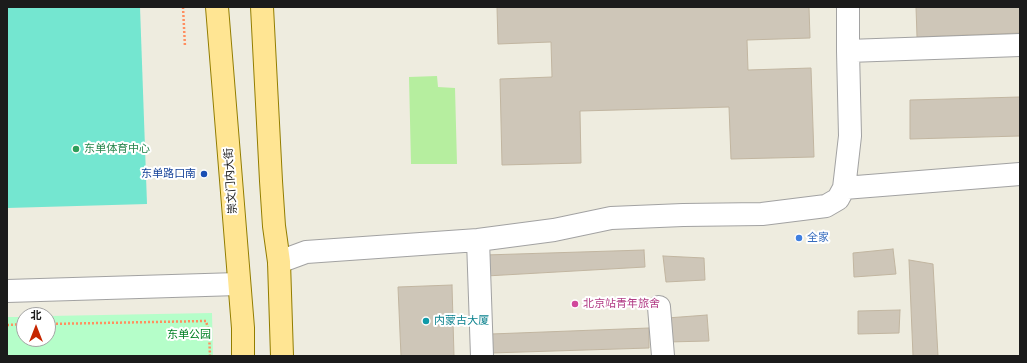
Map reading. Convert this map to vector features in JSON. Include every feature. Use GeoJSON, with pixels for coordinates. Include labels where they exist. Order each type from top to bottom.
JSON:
{"type":"FeatureCollection","features":[{"type":"Feature","properties":{"kind":"main road","name":"崇文门内大街"},"geometry":{"type":"LineString","coordinates":[[217,7],[244,356]]}},
{"type":"Feature","properties":{"kind":"main road"},"geometry":{"type":"LineString","coordinates":[[262,7],[274,226],[280,262],[282,356]]}},
{"type":"Feature","properties":{"kind":"street"},"geometry":{"type":"LineString","coordinates":[[280,262],[306,252],[478,240],[554,230],[611,218],[762,214],[826,206],[838,199],[844,188],[850,136],[848,7]]}},
{"type":"Feature","properties":{"kind":"street"},"geometry":{"type":"LineString","coordinates":[[848,51],[1020,45]]}},
{"type":"Feature","properties":{"kind":"street"},"geometry":{"type":"LineString","coordinates":[[844,188],[1020,174]]}},
{"type":"Feature","properties":{"kind":"street"},"geometry":{"type":"LineString","coordinates":[[478,240],[482,356]]}},
{"type":"Feature","properties":{"kind":"street"},"geometry":{"type":"LineString","coordinates":[[7,291],[238,284]]}},
{"type":"Feature","properties":{"kind":"street"},"geometry":{"type":"LineString","coordinates":[[659,307],[662,356]]}},
{"type":"Feature","properties":{"kind":"path"},"geometry":{"type":"LineString","coordinates":[[183,7],[185,47]]}},
{"type":"Feature","properties":{"kind":"path"},"geometry":{"type":"LineString","coordinates":[[56,324],[206,321],[209,332],[210,356]]}},
{"type":"Feature","properties":{"kind":"green space"},"geometry":{"type":"Polygon","coordinates":[[[437,76],[438,87],[455,88],[457,164],[411,164],[409,77],[437,76]]]}},
{"type":"Feature","properties":{"kind":"green space","name":"东单公园"},"geometry":{"type":"Polygon","coordinates":[[[212,313],[213,356],[7,356],[7,317],[16,317],[16,347],[56,347],[56,316],[212,313]]]}},
{"type":"Feature","properties":{"kind":"shaded area","name":"东单体育中心"},"geometry":{"type":"Polygon","coordinates":[[[7,7],[140,7],[147,204],[7,208],[7,7]]]}},
{"type":"Feature","properties":{"kind":"building"},"geometry":{"type":"Polygon","coordinates":[[[497,7],[809,7],[810,38],[747,40],[748,70],[811,68],[814,157],[731,159],[729,107],[580,111],[581,163],[502,165],[500,79],[552,77],[551,42],[498,44],[497,7]]]}},
{"type":"Feature","properties":{"kind":"building"},"geometry":{"type":"Polygon","coordinates":[[[916,7],[1020,7],[1020,33],[917,37],[916,7]]]}},
{"type":"Feature","properties":{"kind":"building"},"geometry":{"type":"Polygon","coordinates":[[[1020,97],[1020,136],[910,139],[910,100],[1020,97]]]}},
{"type":"Feature","properties":{"kind":"building"},"geometry":{"type":"Polygon","coordinates":[[[893,249],[896,274],[854,277],[853,253],[893,249]]]}},
{"type":"Feature","properties":{"kind":"building"},"geometry":{"type":"Polygon","coordinates":[[[644,250],[645,267],[486,276],[485,255],[644,250]]]}},
{"type":"Feature","properties":{"kind":"building"},"geometry":{"type":"Polygon","coordinates":[[[663,256],[704,258],[705,280],[666,282],[663,256]]]}},
{"type":"Feature","properties":{"kind":"building"},"geometry":{"type":"Polygon","coordinates":[[[909,260],[933,264],[938,356],[913,356],[909,260]]]}},
{"type":"Feature","properties":{"kind":"building","name":"内蒙古大厦"},"geometry":{"type":"Polygon","coordinates":[[[452,285],[454,356],[401,356],[398,287],[452,285]]]}},
{"type":"Feature","properties":{"kind":"building"},"geometry":{"type":"Polygon","coordinates":[[[900,310],[899,333],[858,334],[858,311],[900,310]]]}},
{"type":"Feature","properties":{"kind":"building"},"geometry":{"type":"Polygon","coordinates":[[[707,315],[709,341],[667,342],[667,318],[707,315]]]}},
{"type":"Feature","properties":{"kind":"building"},"geometry":{"type":"Polygon","coordinates":[[[649,328],[649,348],[491,353],[491,334],[649,328]]]}},
{"type":"Feature","properties":{"kind":"place","name":"东单体育中心"},"geometry":{"type":"Point","coordinates":[76,149]}},
{"type":"Feature","properties":{"kind":"place","name":"东单路口南"},"geometry":{"type":"Point","coordinates":[204,174]}},
{"type":"Feature","properties":{"kind":"place","name":"全家"},"geometry":{"type":"Point","coordinates":[799,238]}},
{"type":"Feature","properties":{"kind":"place","name":"北京站青年旅舍"},"geometry":{"type":"Point","coordinates":[575,304]}},
{"type":"Feature","properties":{"kind":"place","name":"内蒙古大厦"},"geometry":{"type":"Point","coordinates":[426,321]}}]}
